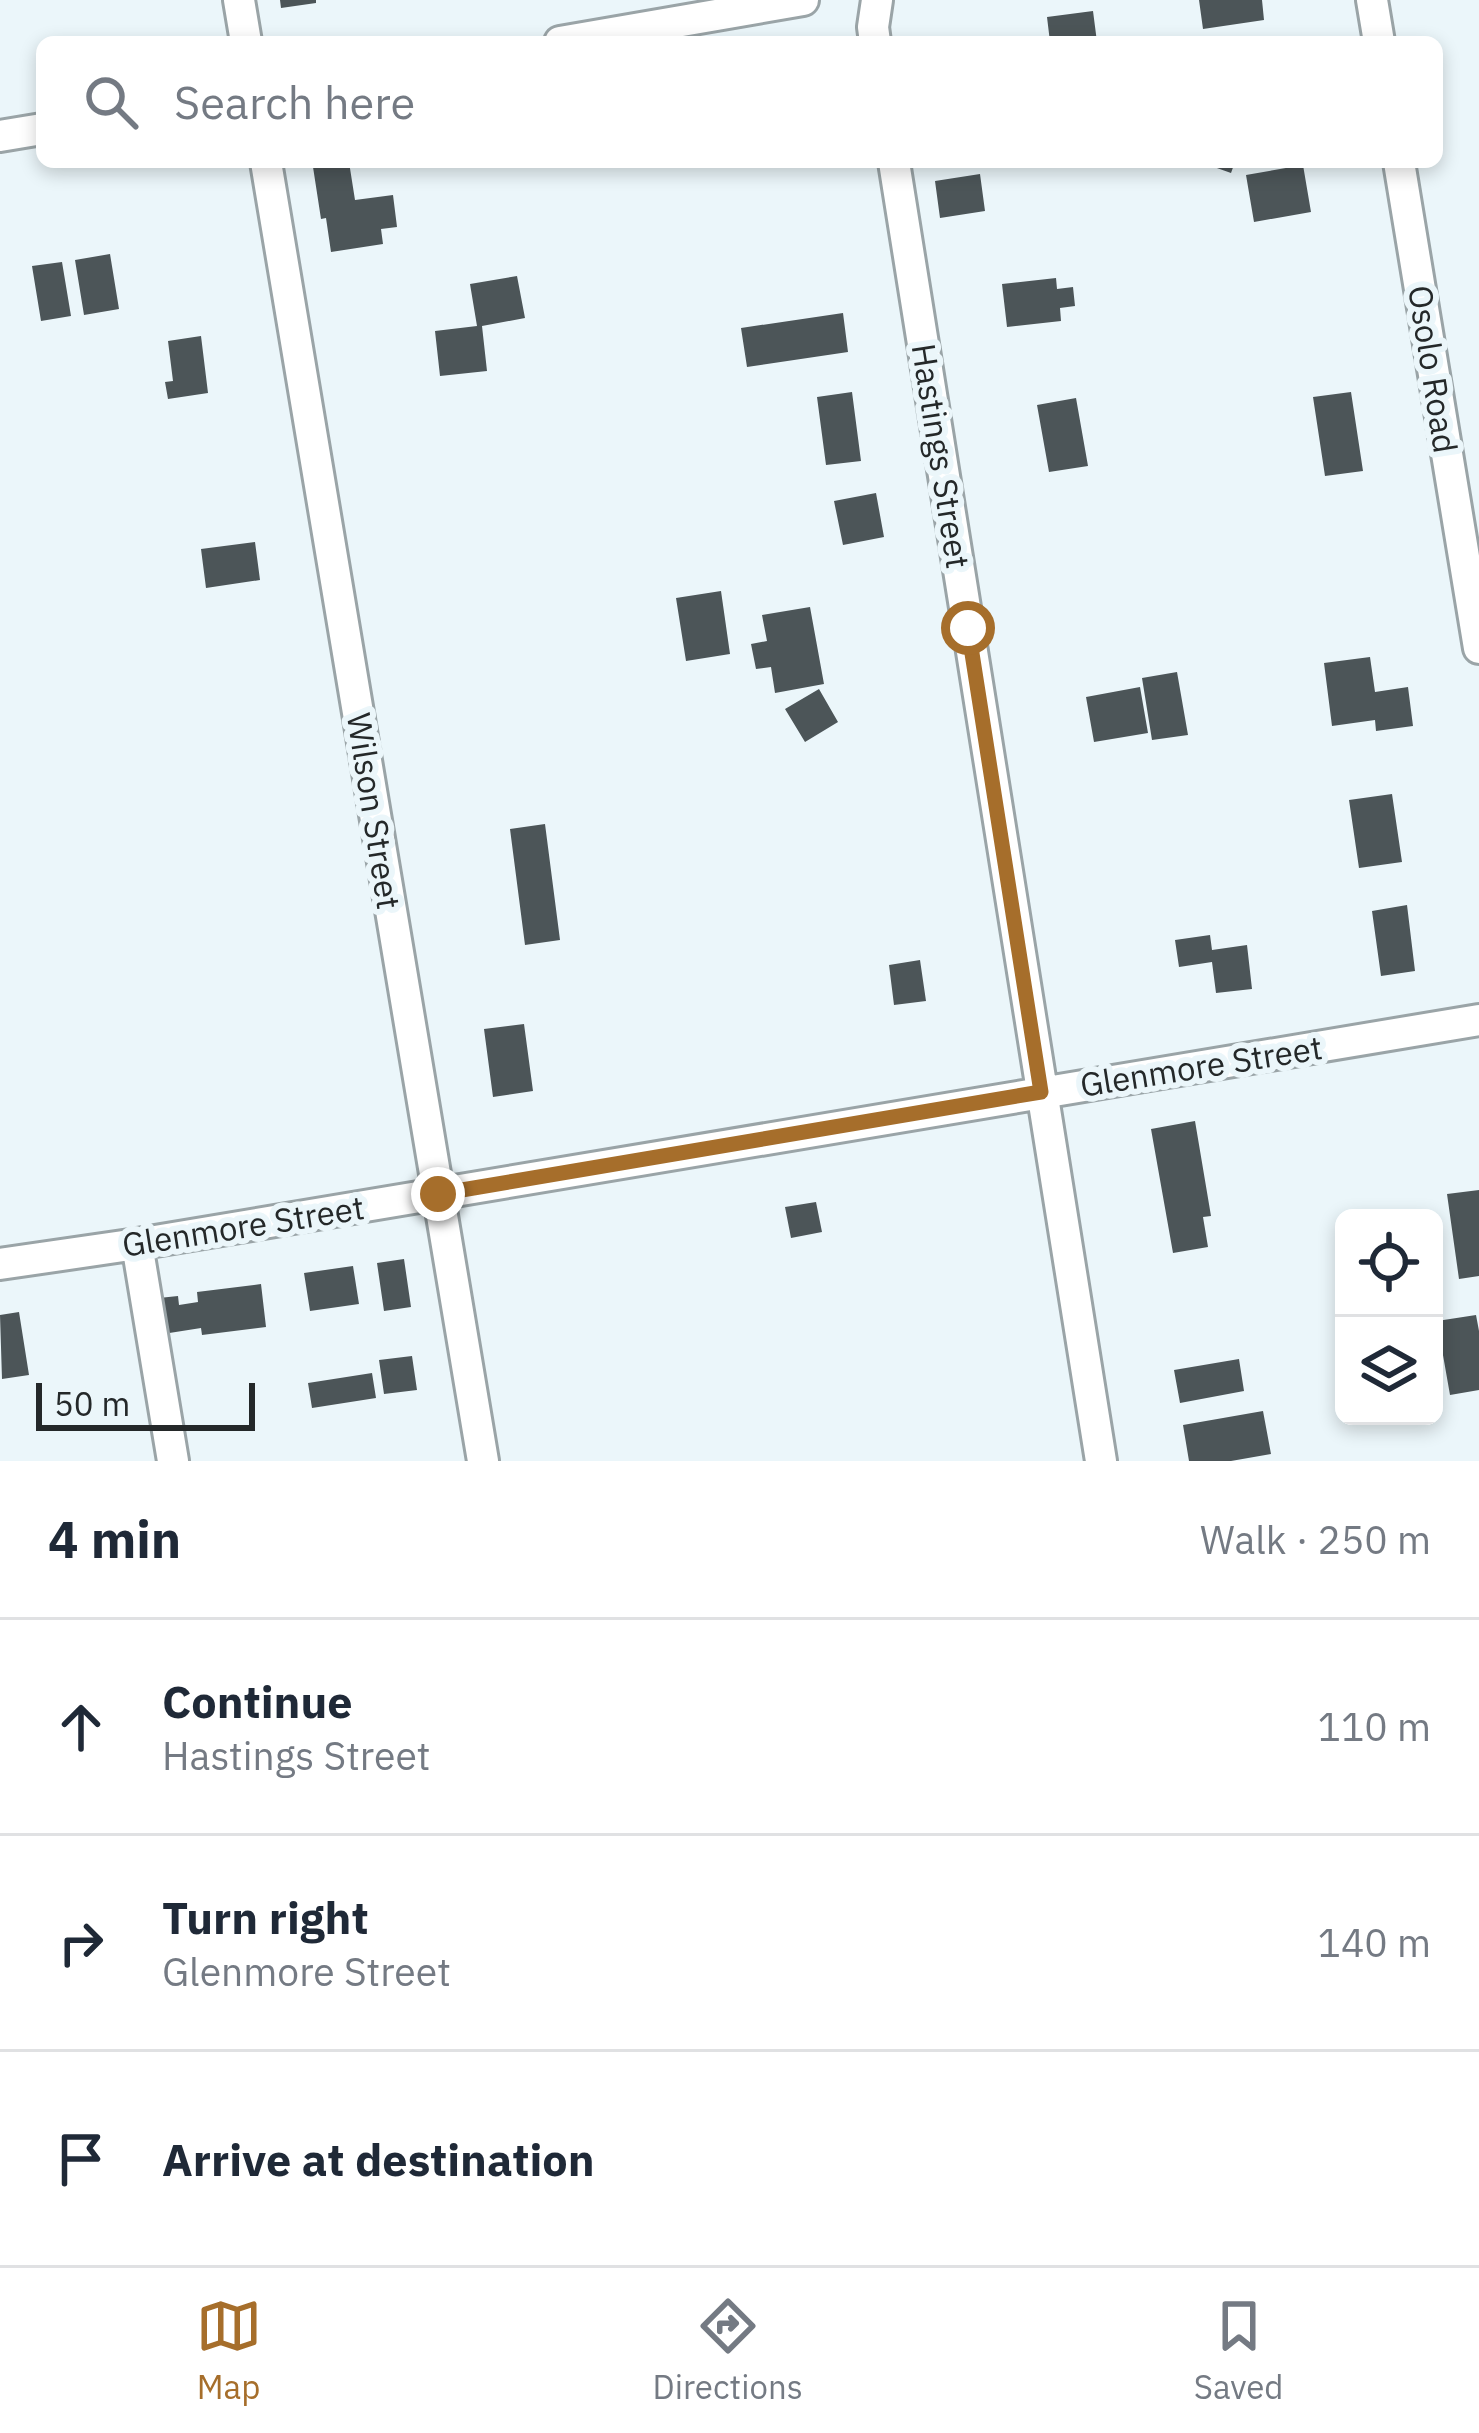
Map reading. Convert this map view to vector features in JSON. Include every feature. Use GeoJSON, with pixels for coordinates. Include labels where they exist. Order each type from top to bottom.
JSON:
{"type":"FeatureCollection","features":[{"type":"Feature","properties":{"kind":"street"},"geometry":{"type":"LineString","coordinates":[[239,0],[245,36]]}},
{"type":"Feature","properties":{"kind":"street"},"geometry":{"type":"LineString","coordinates":[[595,36],[803,0]]}},
{"type":"Feature","properties":{"kind":"street"},"geometry":{"type":"LineString","coordinates":[[874,36],[877,0]]}},
{"type":"Feature","properties":{"kind":"street"},"geometry":{"type":"LineString","coordinates":[[1372,0],[1378,36]]}},
{"type":"Feature","properties":{"kind":"street"},"geometry":{"type":"LineString","coordinates":[[0,136],[36,130]]}},
{"type":"Feature","properties":{"kind":"street","name":"Wilson Street"},"geometry":{"type":"LineString","coordinates":[[267,168],[483,1461]]}},
{"type":"Feature","properties":{"kind":"street","name":"Hastings Street"},"geometry":{"type":"LineString","coordinates":[[895,168],[1101,1461]]}},
{"type":"Feature","properties":{"kind":"street","name":"Osolo Road"},"geometry":{"type":"LineString","coordinates":[[1400,168],[1479,648]]}},
{"type":"Feature","properties":{"kind":"street","name":"Glenmore Street"},"geometry":{"type":"LineString","coordinates":[[0,1264],[1479,1020]]}},
{"type":"Feature","properties":{"kind":"street"},"geometry":{"type":"LineString","coordinates":[[137,1244],[172,1461]]}},
{"type":"Feature","properties":{"kind":"building"},"geometry":{"type":"Polygon","coordinates":[[[280,0],[316,0],[316,3],[281,8],[280,0]]]}},
{"type":"Feature","properties":{"kind":"building"},"geometry":{"type":"Polygon","coordinates":[[[1199,0],[1262,0],[1264,20],[1203,29],[1199,0]]]}},
{"type":"Feature","properties":{"kind":"building"},"geometry":{"type":"Polygon","coordinates":[[[1093,11],[1096,36],[1049,36],[1047,17],[1093,11]]]}},
{"type":"Feature","properties":{"kind":"building"},"geometry":{"type":"Polygon","coordinates":[[[313,168],[350,168],[355,200],[393,195],[397,227],[381,229],[383,244],[331,252],[326,218],[321,219],[313,168]]]}},
{"type":"Feature","properties":{"kind":"building"},"geometry":{"type":"Polygon","coordinates":[[[1304,168],[1311,212],[1254,222],[1246,175],[1304,168]]]}},
{"type":"Feature","properties":{"kind":"building"},"geometry":{"type":"Polygon","coordinates":[[[980,174],[985,211],[940,218],[935,181],[980,174]]]}},
{"type":"Feature","properties":{"kind":"building"},"geometry":{"type":"Polygon","coordinates":[[[110,254],[119,309],[84,315],[75,260],[110,254]]]}},
{"type":"Feature","properties":{"kind":"building"},"geometry":{"type":"Polygon","coordinates":[[[62,262],[71,316],[41,321],[32,266],[62,262]]]}},
{"type":"Feature","properties":{"kind":"building"},"geometry":{"type":"Polygon","coordinates":[[[517,276],[525,318],[482,326],[487,371],[440,376],[435,331],[477,326],[470,284],[517,276]]]}},
{"type":"Feature","properties":{"kind":"building"},"geometry":{"type":"Polygon","coordinates":[[[1056,278],[1057,289],[1073,287],[1075,306],[1060,308],[1061,321],[1007,327],[1002,284],[1056,278]]]}},
{"type":"Feature","properties":{"kind":"building"},"geometry":{"type":"Polygon","coordinates":[[[843,313],[848,352],[747,367],[741,328],[843,313]]]}},
{"type":"Feature","properties":{"kind":"building"},"geometry":{"type":"Polygon","coordinates":[[[201,336],[208,393],[168,399],[165,382],[173,381],[168,341],[201,336]]]}},
{"type":"Feature","properties":{"kind":"building"},"geometry":{"type":"Polygon","coordinates":[[[852,392],[861,461],[826,465],[817,397],[852,392]]]}},
{"type":"Feature","properties":{"kind":"building"},"geometry":{"type":"Polygon","coordinates":[[[1351,392],[1363,471],[1325,476],[1313,397],[1351,392]]]}},
{"type":"Feature","properties":{"kind":"building"},"geometry":{"type":"Polygon","coordinates":[[[1076,398],[1088,466],[1049,472],[1037,405],[1076,398]]]}},
{"type":"Feature","properties":{"kind":"building"},"geometry":{"type":"Polygon","coordinates":[[[876,493],[884,537],[843,545],[834,501],[876,493]]]}},
{"type":"Feature","properties":{"kind":"building"},"geometry":{"type":"Polygon","coordinates":[[[255,542],[260,580],[206,588],[201,549],[255,542]]]}},
{"type":"Feature","properties":{"kind":"building"},"geometry":{"type":"Polygon","coordinates":[[[721,591],[730,654],[686,661],[676,598],[721,591]]]}},
{"type":"Feature","properties":{"kind":"building"},"geometry":{"type":"Polygon","coordinates":[[[810,607],[824,684],[775,693],[771,667],[756,669],[751,644],[767,641],[762,615],[810,607]]]}},
{"type":"Feature","properties":{"kind":"building"},"geometry":{"type":"Polygon","coordinates":[[[1370,657],[1375,692],[1408,687],[1413,726],[1376,731],[1375,720],[1332,726],[1324,663],[1370,657]]]}},
{"type":"Feature","properties":{"kind":"building"},"geometry":{"type":"Polygon","coordinates":[[[1177,672],[1188,735],[1152,740],[1142,678],[1177,672]]]}},
{"type":"Feature","properties":{"kind":"building"},"geometry":{"type":"Polygon","coordinates":[[[1140,687],[1148,733],[1094,742],[1086,697],[1140,687]]]}},
{"type":"Feature","properties":{"kind":"building"},"geometry":{"type":"Polygon","coordinates":[[[819,689],[838,722],[805,742],[785,709],[819,689]]]}},
{"type":"Feature","properties":{"kind":"building"},"geometry":{"type":"Polygon","coordinates":[[[1392,794],[1402,862],[1359,868],[1349,800],[1392,794]]]}},
{"type":"Feature","properties":{"kind":"building"},"geometry":{"type":"Polygon","coordinates":[[[545,824],[560,940],[525,945],[510,829],[545,824]]]}},
{"type":"Feature","properties":{"kind":"building"},"geometry":{"type":"Polygon","coordinates":[[[1407,905],[1415,971],[1381,976],[1372,911],[1407,905]]]}},
{"type":"Feature","properties":{"kind":"building"},"geometry":{"type":"Polygon","coordinates":[[[1210,935],[1212,950],[1247,945],[1252,989],[1216,993],[1212,962],[1179,967],[1175,940],[1210,935]]]}},
{"type":"Feature","properties":{"kind":"building"},"geometry":{"type":"Polygon","coordinates":[[[920,960],[926,1001],[894,1005],[889,965],[920,960]]]}},
{"type":"Feature","properties":{"kind":"building"},"geometry":{"type":"Polygon","coordinates":[[[524,1024],[533,1091],[493,1097],[484,1029],[524,1024]]]}},
{"type":"Feature","properties":{"kind":"building"},"geometry":{"type":"Polygon","coordinates":[[[1195,1121],[1211,1216],[1203,1217],[1208,1247],[1173,1253],[1151,1129],[1195,1121]]]}},
{"type":"Feature","properties":{"kind":"building"},"geometry":{"type":"Polygon","coordinates":[[[1479,1190],[1479,1276],[1459,1279],[1447,1194],[1479,1190]]]}},
{"type":"Feature","properties":{"kind":"building"},"geometry":{"type":"Polygon","coordinates":[[[816,1202],[822,1232],[791,1238],[785,1207],[816,1202]]]}},
{"type":"Feature","properties":{"kind":"building"},"geometry":{"type":"Polygon","coordinates":[[[404,1259],[411,1307],[384,1311],[377,1263],[404,1259]]]}},
{"type":"Feature","properties":{"kind":"building"},"geometry":{"type":"Polygon","coordinates":[[[353,1266],[359,1304],[310,1311],[304,1273],[353,1266]]]}},
{"type":"Feature","properties":{"kind":"building"},"geometry":{"type":"Polygon","coordinates":[[[261,1284],[266,1327],[202,1335],[201,1328],[163,1334],[159,1298],[178,1296],[179,1305],[198,1302],[197,1292],[261,1284]]]}},
{"type":"Feature","properties":{"kind":"building"},"geometry":{"type":"Polygon","coordinates":[[[19,1312],[29,1375],[2,1379],[0,1315],[19,1312]]]}},
{"type":"Feature","properties":{"kind":"building"},"geometry":{"type":"Polygon","coordinates":[[[1476,1315],[1479,1390],[1450,1395],[1443,1320],[1476,1315]]]}},
{"type":"Feature","properties":{"kind":"building"},"geometry":{"type":"Polygon","coordinates":[[[412,1356],[417,1390],[384,1394],[379,1360],[412,1356]]]}},
{"type":"Feature","properties":{"kind":"building"},"geometry":{"type":"Polygon","coordinates":[[[1239,1359],[1244,1391],[1180,1403],[1174,1370],[1239,1359]]]}},
{"type":"Feature","properties":{"kind":"building"},"geometry":{"type":"Polygon","coordinates":[[[372,1373],[376,1398],[312,1408],[308,1383],[372,1373]]]}},
{"type":"Feature","properties":{"kind":"building"},"geometry":{"type":"Polygon","coordinates":[[[1263,1411],[1271,1454],[1189,1461],[1183,1425],[1263,1411]]]}},
{"type":"Feature","properties":{"kind":"route"},"geometry":{"type":"LineString","coordinates":[[438,1194],[1041,1092],[968,628]]}}]}
